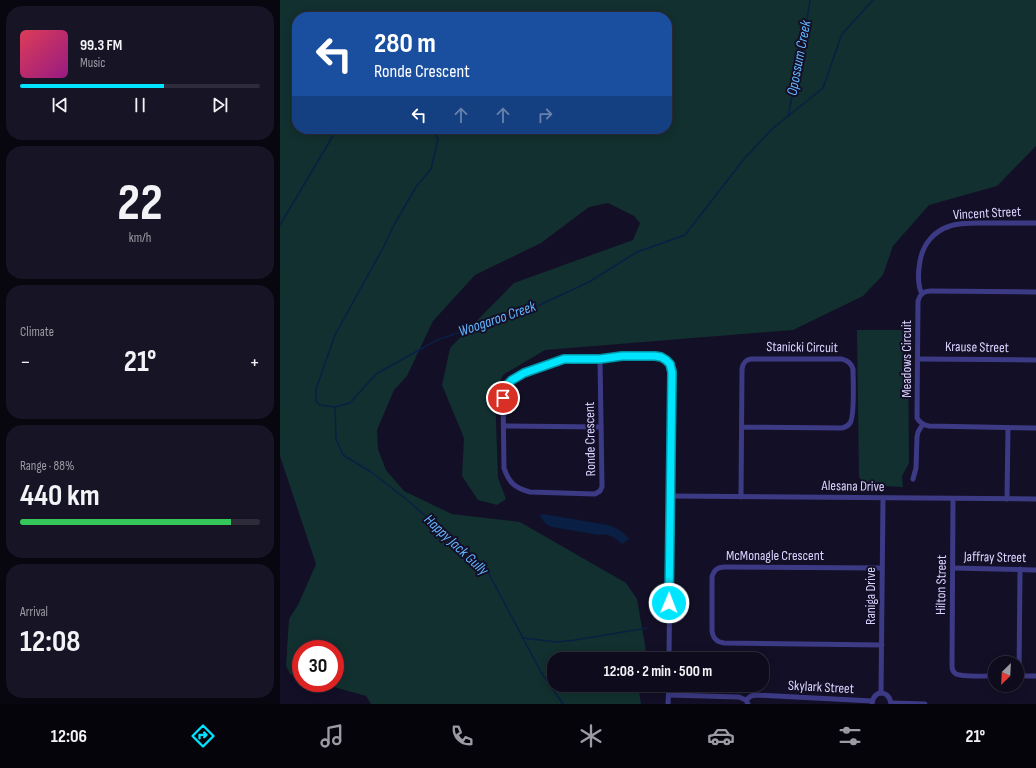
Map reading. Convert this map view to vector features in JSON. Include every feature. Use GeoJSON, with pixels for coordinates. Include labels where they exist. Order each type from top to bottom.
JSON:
{"type":"FeatureCollection","features":[{"type":"Feature","properties":{"kind":"street","name":"Vincent Street"},"geometry":{"type":"LineString","coordinates":[[922,294],[918,286],[921,254],[928,240],[940,230],[951,225],[1036,223]]}},
{"type":"Feature","properties":{"kind":"street"},"geometry":{"type":"LineString","coordinates":[[922,294],[925,291],[930,290],[1036,292]]}},
{"type":"Feature","properties":{"kind":"street","name":"Meadows Circuit"},"geometry":{"type":"LineString","coordinates":[[922,294],[918,301],[917,418],[922,424]]}},
{"type":"Feature","properties":{"kind":"street","name":"Ronde Crescent"},"geometry":{"type":"LineString","coordinates":[[600,359],[602,427],[602,487],[600,492],[595,494],[530,492],[521,490],[507,477],[504,468],[503,398],[507,385],[512,380],[524,373],[564,359],[655,356],[666,360],[670,364],[672,372],[670,496]]}},
{"type":"Feature","properties":{"kind":"street","name":"Stanicki Circuit"},"geometry":{"type":"LineString","coordinates":[[741,497],[742,369],[744,362],[751,359],[842,359],[849,362],[851,365],[853,369],[852,417],[849,425],[846,427],[742,427]]}},
{"type":"Feature","properties":{"kind":"street","name":"Krause Street"},"geometry":{"type":"LineString","coordinates":[[918,359],[1036,360]]}},
{"type":"Feature","properties":{"kind":"street"},"geometry":{"type":"LineString","coordinates":[[913,479],[916,468],[917,437],[922,424],[929,426],[1036,428]]}},
{"type":"Feature","properties":{"kind":"street"},"geometry":{"type":"LineString","coordinates":[[504,426],[602,427]]}},
{"type":"Feature","properties":{"kind":"street"},"geometry":{"type":"LineString","coordinates":[[1007,499],[1008,428]]}},
{"type":"Feature","properties":{"kind":"street"},"geometry":{"type":"LineString","coordinates":[[669,652],[670,496]]}},
{"type":"Feature","properties":{"kind":"street","name":"Alesana Drive"},"geometry":{"type":"LineString","coordinates":[[670,496],[1036,499]]}},
{"type":"Feature","properties":{"kind":"street","name":"Raniga Drive"},"geometry":{"type":"LineString","coordinates":[[880,693],[882,645],[883,498]]}},
{"type":"Feature","properties":{"kind":"street","name":"Hilton Street"},"geometry":{"type":"LineString","coordinates":[[953,499],[952,666],[956,674],[988,676]]}},
{"type":"Feature","properties":{"kind":"street","name":"McMonagle Crescent"},"geometry":{"type":"LineString","coordinates":[[882,568],[722,567],[715,570],[712,577],[712,608],[713,636],[716,641],[721,643],[882,645]]}},
{"type":"Feature","properties":{"kind":"street","name":"Jaffray Street"},"geometry":{"type":"LineString","coordinates":[[953,568],[1036,570]]}},
{"type":"Feature","properties":{"kind":"street"},"geometry":{"type":"LineString","coordinates":[[1018,656],[1020,569]]}},
{"type":"Feature","properties":{"kind":"street"},"geometry":{"type":"LineString","coordinates":[[1024,676],[1036,676]]}},
{"type":"Feature","properties":{"kind":"street"},"geometry":{"type":"LineString","coordinates":[[872,703],[875,696],[880,693],[887,694],[892,703],[925,704]]}},
{"type":"Feature","properties":{"kind":"street"},"geometry":{"type":"LineString","coordinates":[[668,704],[669,695],[739,696],[747,702]]}},
{"type":"Feature","properties":{"kind":"street","name":"Skylark Street"},"geometry":{"type":"LineString","coordinates":[[747,702],[751,696],[756,696],[872,703]]}},
{"type":"Feature","properties":{"kind":"green space"},"geometry":{"type":"Polygon","coordinates":[[[280,0],[1036,0],[1036,146],[997,186],[929,205],[893,246],[883,275],[863,296],[793,330],[545,350],[503,375],[495,393],[498,478],[506,499],[497,505],[478,500],[462,476],[464,438],[442,385],[450,348],[514,283],[633,240],[640,223],[634,216],[608,203],[589,207],[541,243],[475,275],[433,321],[407,376],[394,390],[377,430],[378,449],[386,470],[404,491],[452,514],[520,522],[626,583],[637,599],[646,652],[547,652],[547,692],[639,692],[641,704],[371,704],[366,696],[344,690],[344,640],[292,640],[292,675],[290,674],[286,666],[289,619],[298,605],[316,564],[280,456],[280,0]]]}},
{"type":"Feature","properties":{"kind":"green space"},"geometry":{"type":"Polygon","coordinates":[[[857,330],[908,330],[909,463],[902,476],[903,487],[867,485],[859,477],[857,330]]]}},
{"type":"Feature","properties":{"kind":"water"},"geometry":{"type":"Polygon","coordinates":[[[543,514],[615,527],[629,539],[622,544],[609,535],[599,535],[552,527],[542,519],[540,515],[543,514]]]}},
{"type":"Feature","properties":{"kind":"waterway","name":"Opossum Creek"},"geometry":{"type":"LineString","coordinates":[[788,116],[804,40],[810,0]]}},
{"type":"Feature","properties":{"kind":"waterway","name":"Woogaroo Creek"},"geometry":{"type":"LineString","coordinates":[[435,134],[438,139],[431,169],[416,187],[394,225],[335,335],[316,389],[316,401],[320,405],[335,407],[350,403],[376,374],[437,340],[533,308],[589,282],[637,252],[685,235],[744,159],[772,129],[823,88],[842,34],[873,0]]}},
{"type":"Feature","properties":{"kind":"waterway","name":"Woogaroo Creek"},"geometry":{"type":"LineString","coordinates":[[280,225],[334,134]]}},
{"type":"Feature","properties":{"kind":"waterway","name":"Happy Jack Gully"},"geometry":{"type":"LineString","coordinates":[[335,407],[336,439],[343,455],[371,472],[406,499],[489,574],[541,672],[563,704]]}},
{"type":"Feature","properties":{"kind":"waterway"},"geometry":{"type":"LineString","coordinates":[[523,638],[557,642],[647,628]]}},
{"type":"Feature","properties":{"kind":"route"},"geometry":{"type":"LineString","coordinates":[[503,398],[507,385],[512,380],[524,373],[564,359],[655,356],[661,357],[670,364],[672,372],[669,603]]}}]}
